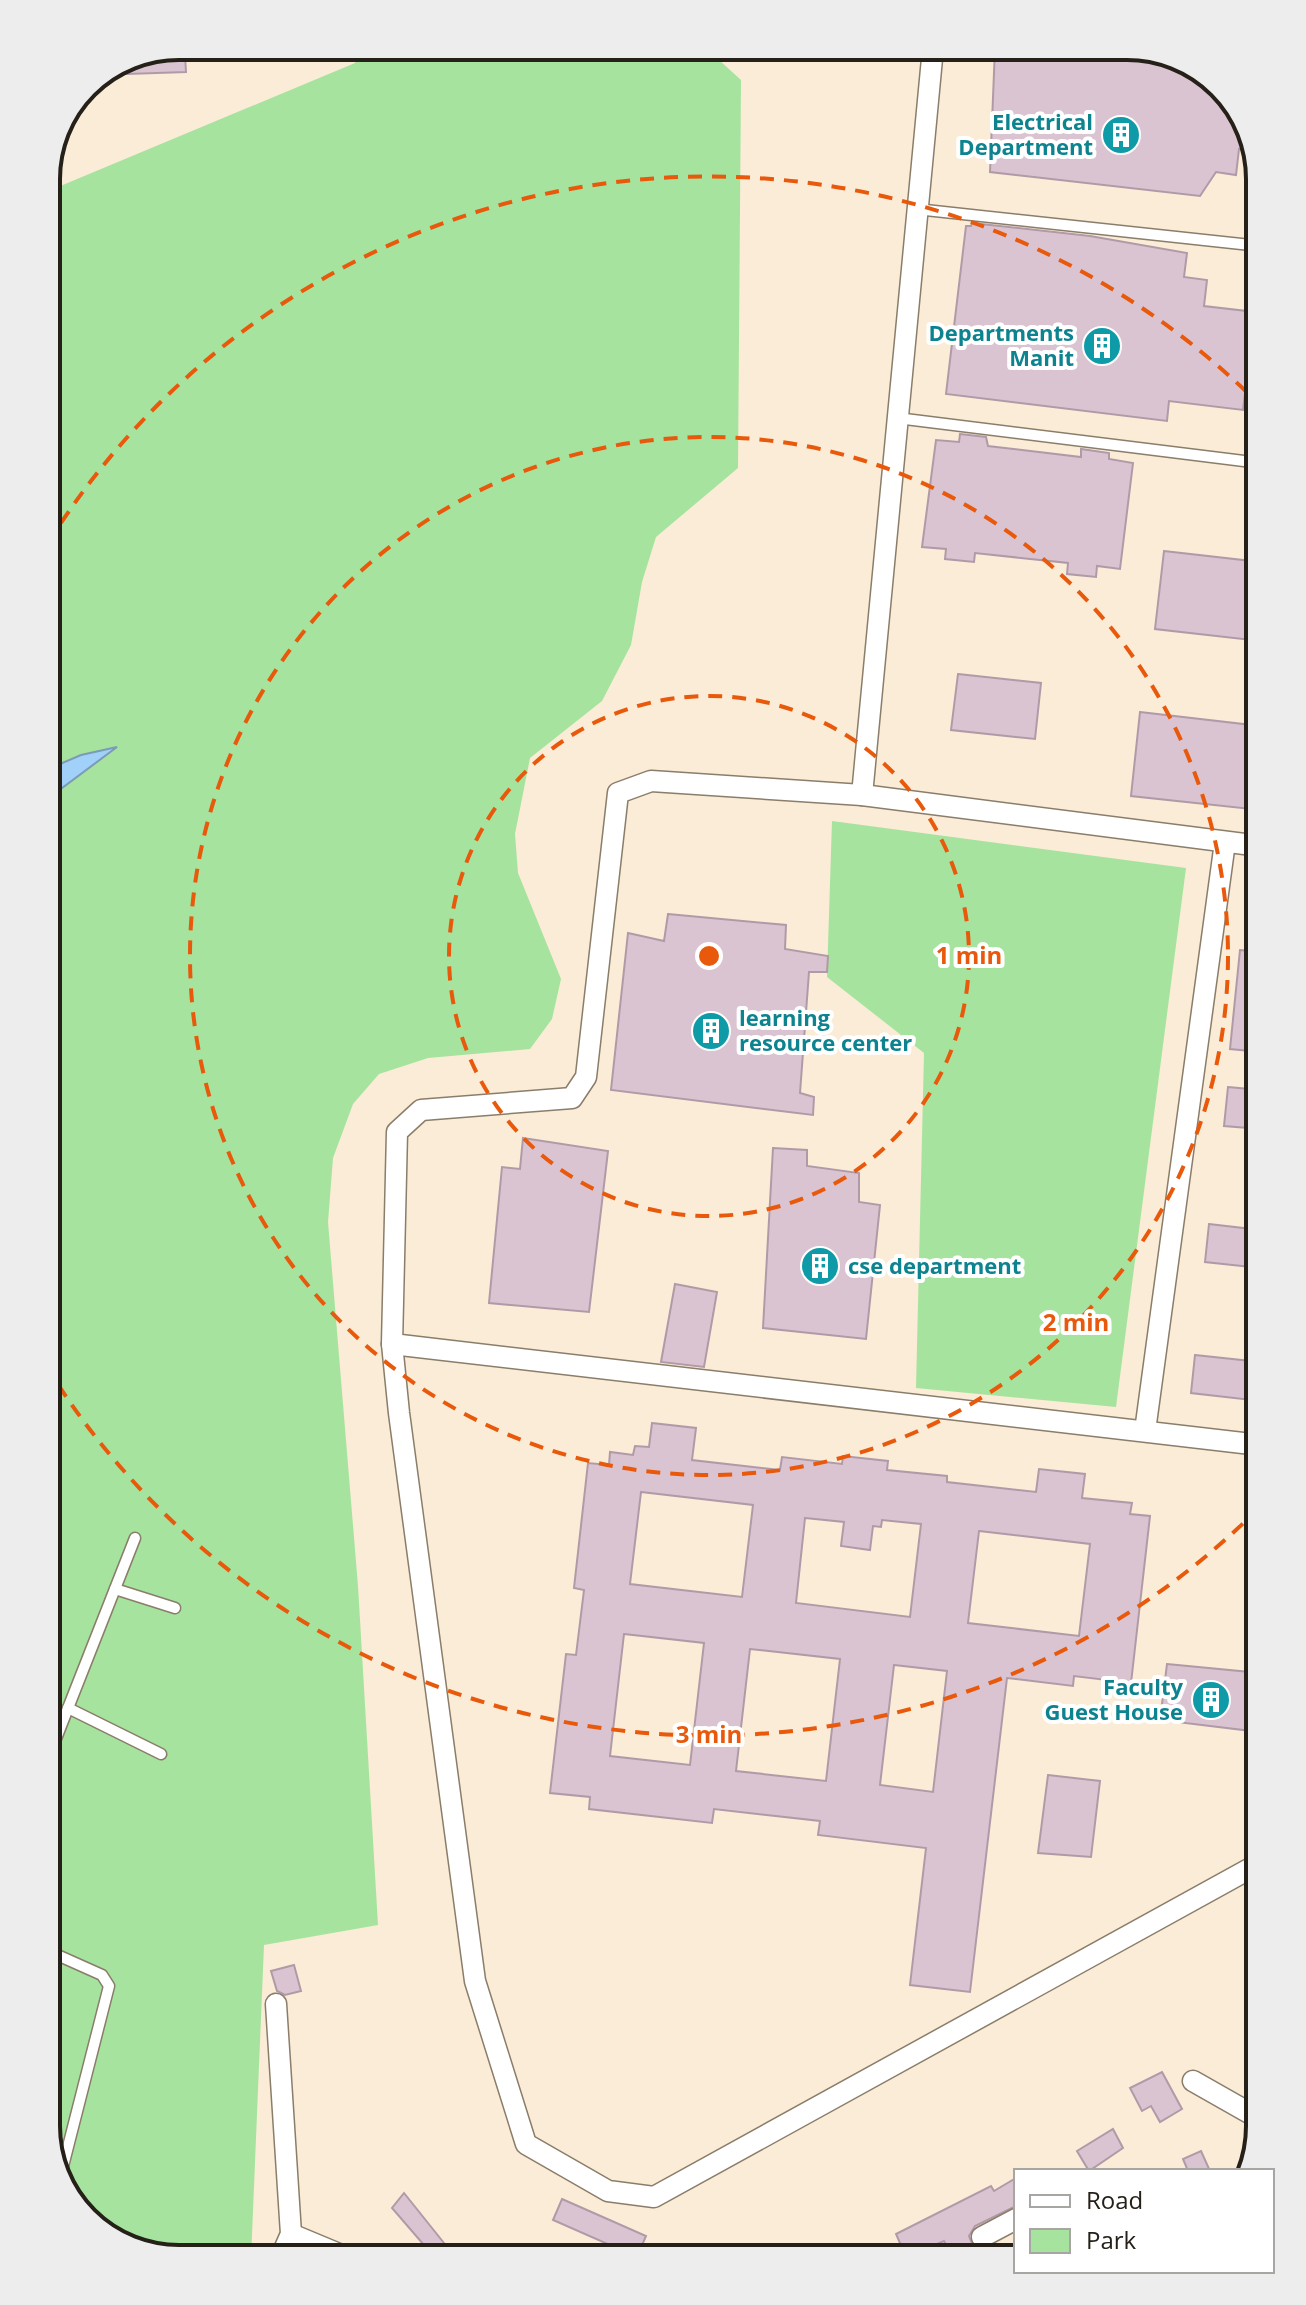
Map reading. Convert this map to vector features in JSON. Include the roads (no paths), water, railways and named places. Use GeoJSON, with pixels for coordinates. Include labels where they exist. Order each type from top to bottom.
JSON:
{"type":"FeatureCollection","features":[{"type":"Feature","properties":{"kind":"street"},"geometry":{"type":"LineString","coordinates":[[862,795],[932,60]]}},
{"type":"Feature","properties":{"kind":"street"},"geometry":{"type":"LineString","coordinates":[[1246,844],[862,795],[651,781],[618,793],[586,1077],[572,1098],[421,1110],[397,1132],[392,1344],[475,1981],[526,2144],[608,2191],[654,2197],[1246,1871]]}},
{"type":"Feature","properties":{"kind":"street"},"geometry":{"type":"LineString","coordinates":[[1145,1431],[1225,842]]}},
{"type":"Feature","properties":{"kind":"street"},"geometry":{"type":"LineString","coordinates":[[392,1344],[1246,1443]]}},
{"type":"Feature","properties":{"kind":"street"},"geometry":{"type":"LineString","coordinates":[[276,2004],[291,2234],[286,2245]]}},
{"type":"Feature","properties":{"kind":"street"},"geometry":{"type":"LineString","coordinates":[[1193,2081],[1246,2111]]}},
{"type":"Feature","properties":{"kind":"street"},"geometry":{"type":"LineString","coordinates":[[982,2237],[1014,2220]]}},
{"type":"Feature","properties":{"kind":"street"},"geometry":{"type":"LineString","coordinates":[[291,2234],[317,2245]]}},
{"type":"Feature","properties":{"kind":"lane"},"geometry":{"type":"LineString","coordinates":[[916,209],[1246,244]]}},
{"type":"Feature","properties":{"kind":"lane"},"geometry":{"type":"LineString","coordinates":[[896,418],[1246,461]]}},
{"type":"Feature","properties":{"kind":"lane"},"geometry":{"type":"LineString","coordinates":[[60,1728],[135,1538]]}},
{"type":"Feature","properties":{"kind":"lane"},"geometry":{"type":"LineString","coordinates":[[115,1589],[175,1608]]}},
{"type":"Feature","properties":{"kind":"lane"},"geometry":{"type":"LineString","coordinates":[[68,1708],[161,1754]]}},
{"type":"Feature","properties":{"kind":"lane"},"geometry":{"type":"LineString","coordinates":[[60,1956],[108,1978],[109,1986],[65,2160]]}},
{"type":"Feature","properties":{"kind":"water"},"geometry":{"type":"Polygon","coordinates":[[[117,747],[60,790],[60,764],[81,755],[117,747]]]}},
{"type":"Feature","properties":{"kind":"place","name":"Electrical Department"},"geometry":{"type":"Point","coordinates":[1121,135]}},
{"type":"Feature","properties":{"kind":"place","name":"Departments Manit"},"geometry":{"type":"Point","coordinates":[1102,346]}},
{"type":"Feature","properties":{"kind":"place","name":"learning resource center"},"geometry":{"type":"Point","coordinates":[711,1031]}},
{"type":"Feature","properties":{"kind":"place","name":"cse department"},"geometry":{"type":"Point","coordinates":[820,1266]}},
{"type":"Feature","properties":{"kind":"place","name":"Faculty Guest House"},"geometry":{"type":"Point","coordinates":[1211,1700]}}]}
